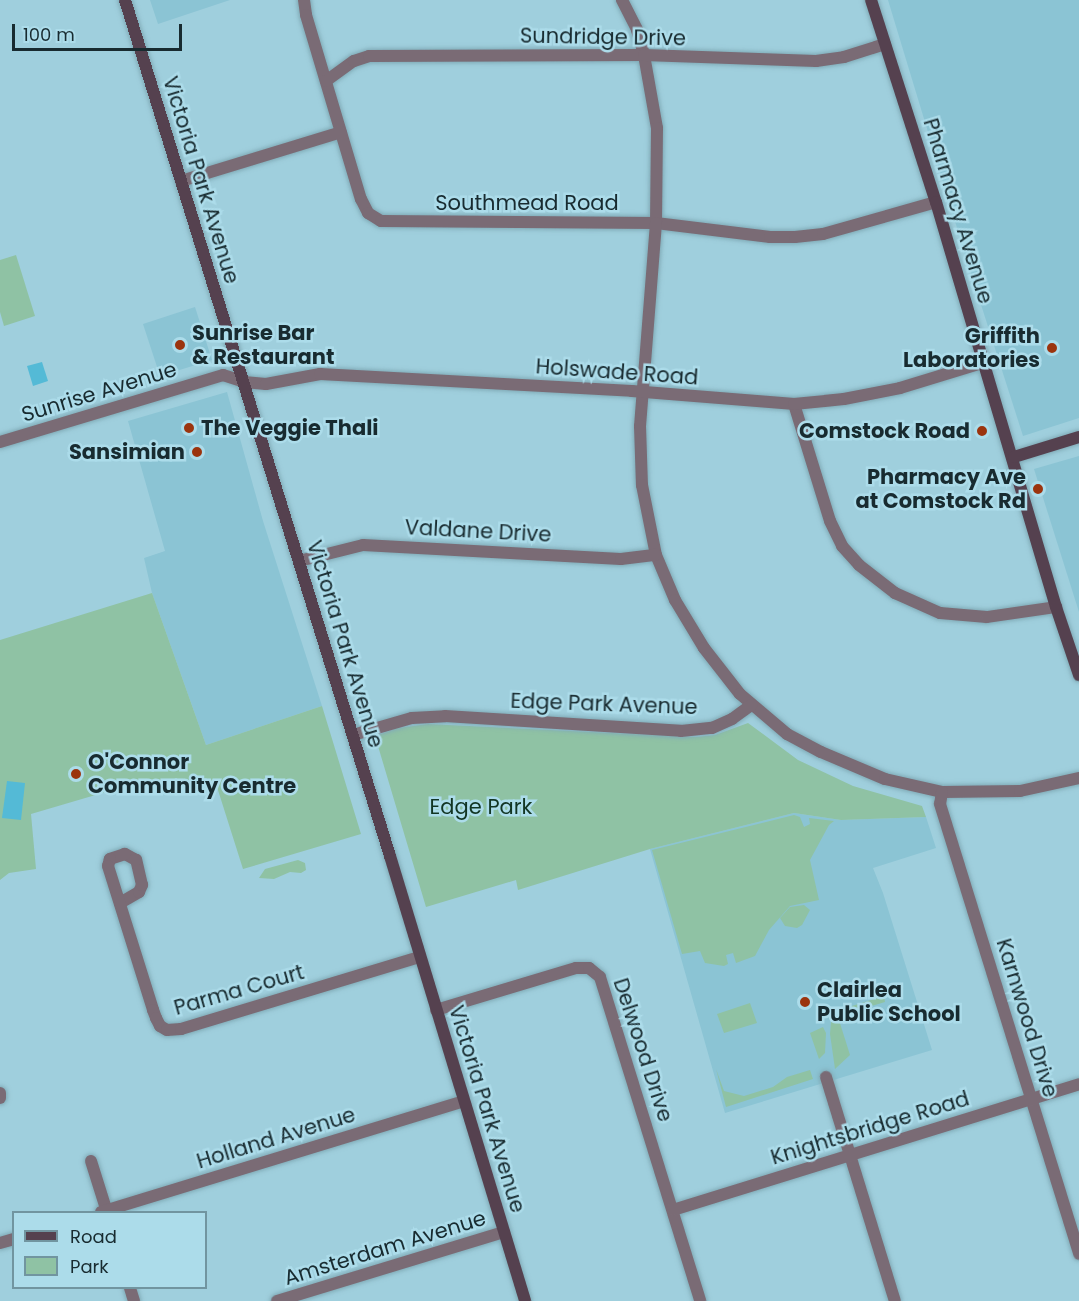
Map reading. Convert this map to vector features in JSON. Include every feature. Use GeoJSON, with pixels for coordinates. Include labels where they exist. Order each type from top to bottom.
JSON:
{"type":"FeatureCollection","features":[{"type":"Feature","properties":{"kind":"main road","name":"Victoria Park Avenue"},"geometry":{"type":"LineString","coordinates":[[125,0],[353,735],[525,1301]]}},
{"type":"Feature","properties":{"kind":"main road","name":"Pharmacy Avenue"},"geometry":{"type":"LineString","coordinates":[[871,0],[936,202],[1014,458],[1056,607],[1079,675]]}},
{"type":"Feature","properties":{"kind":"main road"},"geometry":{"type":"LineString","coordinates":[[1014,458],[1079,437]]}},
{"type":"Feature","properties":{"kind":"street","name":"Southmead Road"},"geometry":{"type":"LineString","coordinates":[[304,0],[306,15],[361,199],[368,213],[381,220],[656,223],[770,237],[795,237],[823,234],[936,202]]}},
{"type":"Feature","properties":{"kind":"street"},"geometry":{"type":"LineString","coordinates":[[622,0],[637,30],[644,54],[657,128],[656,223],[640,426],[642,484],[656,555],[675,600],[704,648],[751,705],[787,734],[820,752],[885,779],[942,792],[1020,791],[1079,778]]}},
{"type":"Feature","properties":{"kind":"street","name":"Sundridge Drive"},"geometry":{"type":"LineString","coordinates":[[326,81],[354,61],[369,56],[644,54],[816,62],[844,57],[885,44]]}},
{"type":"Feature","properties":{"kind":"street"},"geometry":{"type":"LineString","coordinates":[[181,181],[341,132]]}},
{"type":"Feature","properties":{"kind":"street","name":"Holswade Road"},"geometry":{"type":"LineString","coordinates":[[244,382],[266,384],[320,374],[643,392],[794,404],[844,399],[900,388],[985,362]]}},
{"type":"Feature","properties":{"kind":"street","name":"Sunrise Avenue"},"geometry":{"type":"LineString","coordinates":[[0,442],[223,375],[244,382]]}},
{"type":"Feature","properties":{"kind":"street"},"geometry":{"type":"LineString","coordinates":[[794,404],[830,521],[842,546],[859,565],[894,593],[940,613],[987,616],[1056,607]]}},
{"type":"Feature","properties":{"kind":"street","name":"Valdane Drive"},"geometry":{"type":"LineString","coordinates":[[299,561],[363,545],[621,559],[656,555]]}},
{"type":"Feature","properties":{"kind":"street","name":"Edge Park Avenue"},"geometry":{"type":"LineString","coordinates":[[353,735],[412,718],[445,716],[691,730],[712,728],[732,719],[751,705]]}},
{"type":"Feature","properties":{"kind":"street","name":"Karnwood Drive"},"geometry":{"type":"LineString","coordinates":[[942,792],[940,804],[1079,1254]]}},
{"type":"Feature","properties":{"kind":"street","name":"Parma Court"},"geometry":{"type":"LineString","coordinates":[[120,903],[156,1018],[160,1026],[167,1030],[181,1029],[419,957]]}},
{"type":"Feature","properties":{"kind":"street","name":"Delwood Drive"},"geometry":{"type":"LineString","coordinates":[[436,1011],[576,968],[589,968],[595,973],[602,984],[674,1210],[700,1301]]}},
{"type":"Feature","properties":{"kind":"street"},"geometry":{"type":"LineString","coordinates":[[826,1077],[895,1301]]}},
{"type":"Feature","properties":{"kind":"street","name":"Knightsbridge Road"},"geometry":{"type":"LineString","coordinates":[[674,1210],[1079,1084]]}},
{"type":"Feature","properties":{"kind":"street","name":"Holland Avenue"},"geometry":{"type":"LineString","coordinates":[[108,1211],[463,1101]]}},
{"type":"Feature","properties":{"kind":"street"},"geometry":{"type":"LineString","coordinates":[[91,1161],[105,1211]]}},
{"type":"Feature","properties":{"kind":"street","name":"Amsterdam Avenue"},"geometry":{"type":"LineString","coordinates":[[277,1301],[504,1232]]}},
{"type":"Feature","properties":{"kind":"shaded area"},"geometry":{"type":"Polygon","coordinates":[[[150,0],[230,0],[158,24],[150,0]]]}},
{"type":"Feature","properties":{"kind":"shaded area"},"geometry":{"type":"Polygon","coordinates":[[[888,0],[1079,0],[1079,418],[1023,436],[888,0]]]}},
{"type":"Feature","properties":{"kind":"shaded area"},"geometry":{"type":"Polygon","coordinates":[[[195,307],[212,360],[160,376],[143,324],[195,307]]]}},
{"type":"Feature","properties":{"kind":"shaded area"},"geometry":{"type":"Polygon","coordinates":[[[42,362],[48,381],[33,386],[27,366],[42,362]]]}},
{"type":"Feature","properties":{"kind":"shaded area"},"geometry":{"type":"Polygon","coordinates":[[[227,392],[263,521],[322,706],[206,745],[152,593],[144,558],[165,551],[128,421],[227,392]]]}},
{"type":"Feature","properties":{"kind":"shaded area"},"geometry":{"type":"Polygon","coordinates":[[[1079,456],[1079,612],[1034,469],[1079,456]]]}},
{"type":"Feature","properties":{"kind":"shaded area"},"geometry":{"type":"Polygon","coordinates":[[[7,781],[25,783],[21,820],[2,818],[7,781]]]}},
{"type":"Feature","properties":{"kind":"shaded area","name":"Clairlea Public School"},"geometry":{"type":"Polygon","coordinates":[[[794,813],[841,820],[926,817],[936,848],[873,868],[883,893],[932,1050],[725,1113],[650,849],[794,813]]]}},
{"type":"Feature","properties":{"kind":"green space"},"geometry":{"type":"Polygon","coordinates":[[[16,255],[35,316],[4,326],[0,312],[0,260],[16,255]]]}},
{"type":"Feature","properties":{"kind":"green space"},"geometry":{"type":"Polygon","coordinates":[[[152,593],[206,745],[322,706],[361,834],[243,869],[217,787],[143,781],[31,814],[36,869],[9,873],[0,880],[0,640],[152,593]]]}},
{"type":"Feature","properties":{"kind":"green space","name":"Edge Park"},"geometry":{"type":"Polygon","coordinates":[[[748,723],[798,760],[853,786],[922,806],[926,817],[841,820],[794,813],[650,849],[518,890],[516,880],[426,907],[375,736],[398,728],[428,724],[696,737],[715,735],[748,723]]]}},
{"type":"Feature","properties":{"kind":"green space"},"geometry":{"type":"Polygon","coordinates":[[[794,815],[800,817],[804,827],[810,824],[809,818],[834,821],[829,825],[810,860],[819,900],[790,906],[769,930],[755,956],[736,963],[733,953],[726,955],[728,964],[724,966],[705,963],[700,951],[682,954],[652,850],[794,815]]]}},
{"type":"Feature","properties":{"kind":"green space"},"geometry":{"type":"Polygon","coordinates":[[[298,860],[305,863],[306,870],[301,873],[290,872],[274,879],[259,878],[265,869],[298,860]]]}},
{"type":"Feature","properties":{"kind":"green space"},"geometry":{"type":"Polygon","coordinates":[[[804,905],[810,910],[802,925],[797,928],[785,926],[780,918],[790,907],[804,905]]]}},
{"type":"Feature","properties":{"kind":"green space"},"geometry":{"type":"Polygon","coordinates":[[[884,996],[885,1002],[841,1015],[839,1010],[884,996]]]}},
{"type":"Feature","properties":{"kind":"green space"},"geometry":{"type":"Polygon","coordinates":[[[750,1003],[757,1023],[724,1033],[717,1014],[750,1003]]]}},
{"type":"Feature","properties":{"kind":"green space"},"geometry":{"type":"Polygon","coordinates":[[[839,1020],[850,1055],[835,1069],[830,1034],[831,1022],[839,1020]]]}},
{"type":"Feature","properties":{"kind":"green space"},"geometry":{"type":"Polygon","coordinates":[[[823,1027],[826,1033],[825,1053],[819,1059],[810,1033],[823,1027]]]}},
{"type":"Feature","properties":{"kind":"green space"},"geometry":{"type":"Polygon","coordinates":[[[716,1069],[724,1091],[744,1096],[773,1087],[787,1077],[810,1070],[813,1079],[726,1107],[716,1069]]]}},
{"type":"Feature","properties":{"kind":"place","name":"Sunrise Bar & Restaurant"},"geometry":{"type":"Point","coordinates":[180,345]}},
{"type":"Feature","properties":{"kind":"place","name":"Griffith Laboratories"},"geometry":{"type":"Point","coordinates":[1052,348]}},
{"type":"Feature","properties":{"kind":"place","name":"The Veggie Thali"},"geometry":{"type":"Point","coordinates":[189,428]}},
{"type":"Feature","properties":{"kind":"place","name":"Comstock Road"},"geometry":{"type":"Point","coordinates":[982,431]}},
{"type":"Feature","properties":{"kind":"place","name":"Sansimian"},"geometry":{"type":"Point","coordinates":[197,452]}},
{"type":"Feature","properties":{"kind":"place","name":"Pharmacy Ave at Comstock Rd"},"geometry":{"type":"Point","coordinates":[1038,489]}},
{"type":"Feature","properties":{"kind":"place","name":"O'Connor Community Centre"},"geometry":{"type":"Point","coordinates":[76,774]}},
{"type":"Feature","properties":{"kind":"place","name":"Clairlea Public School"},"geometry":{"type":"Point","coordinates":[805,1002]}}]}
